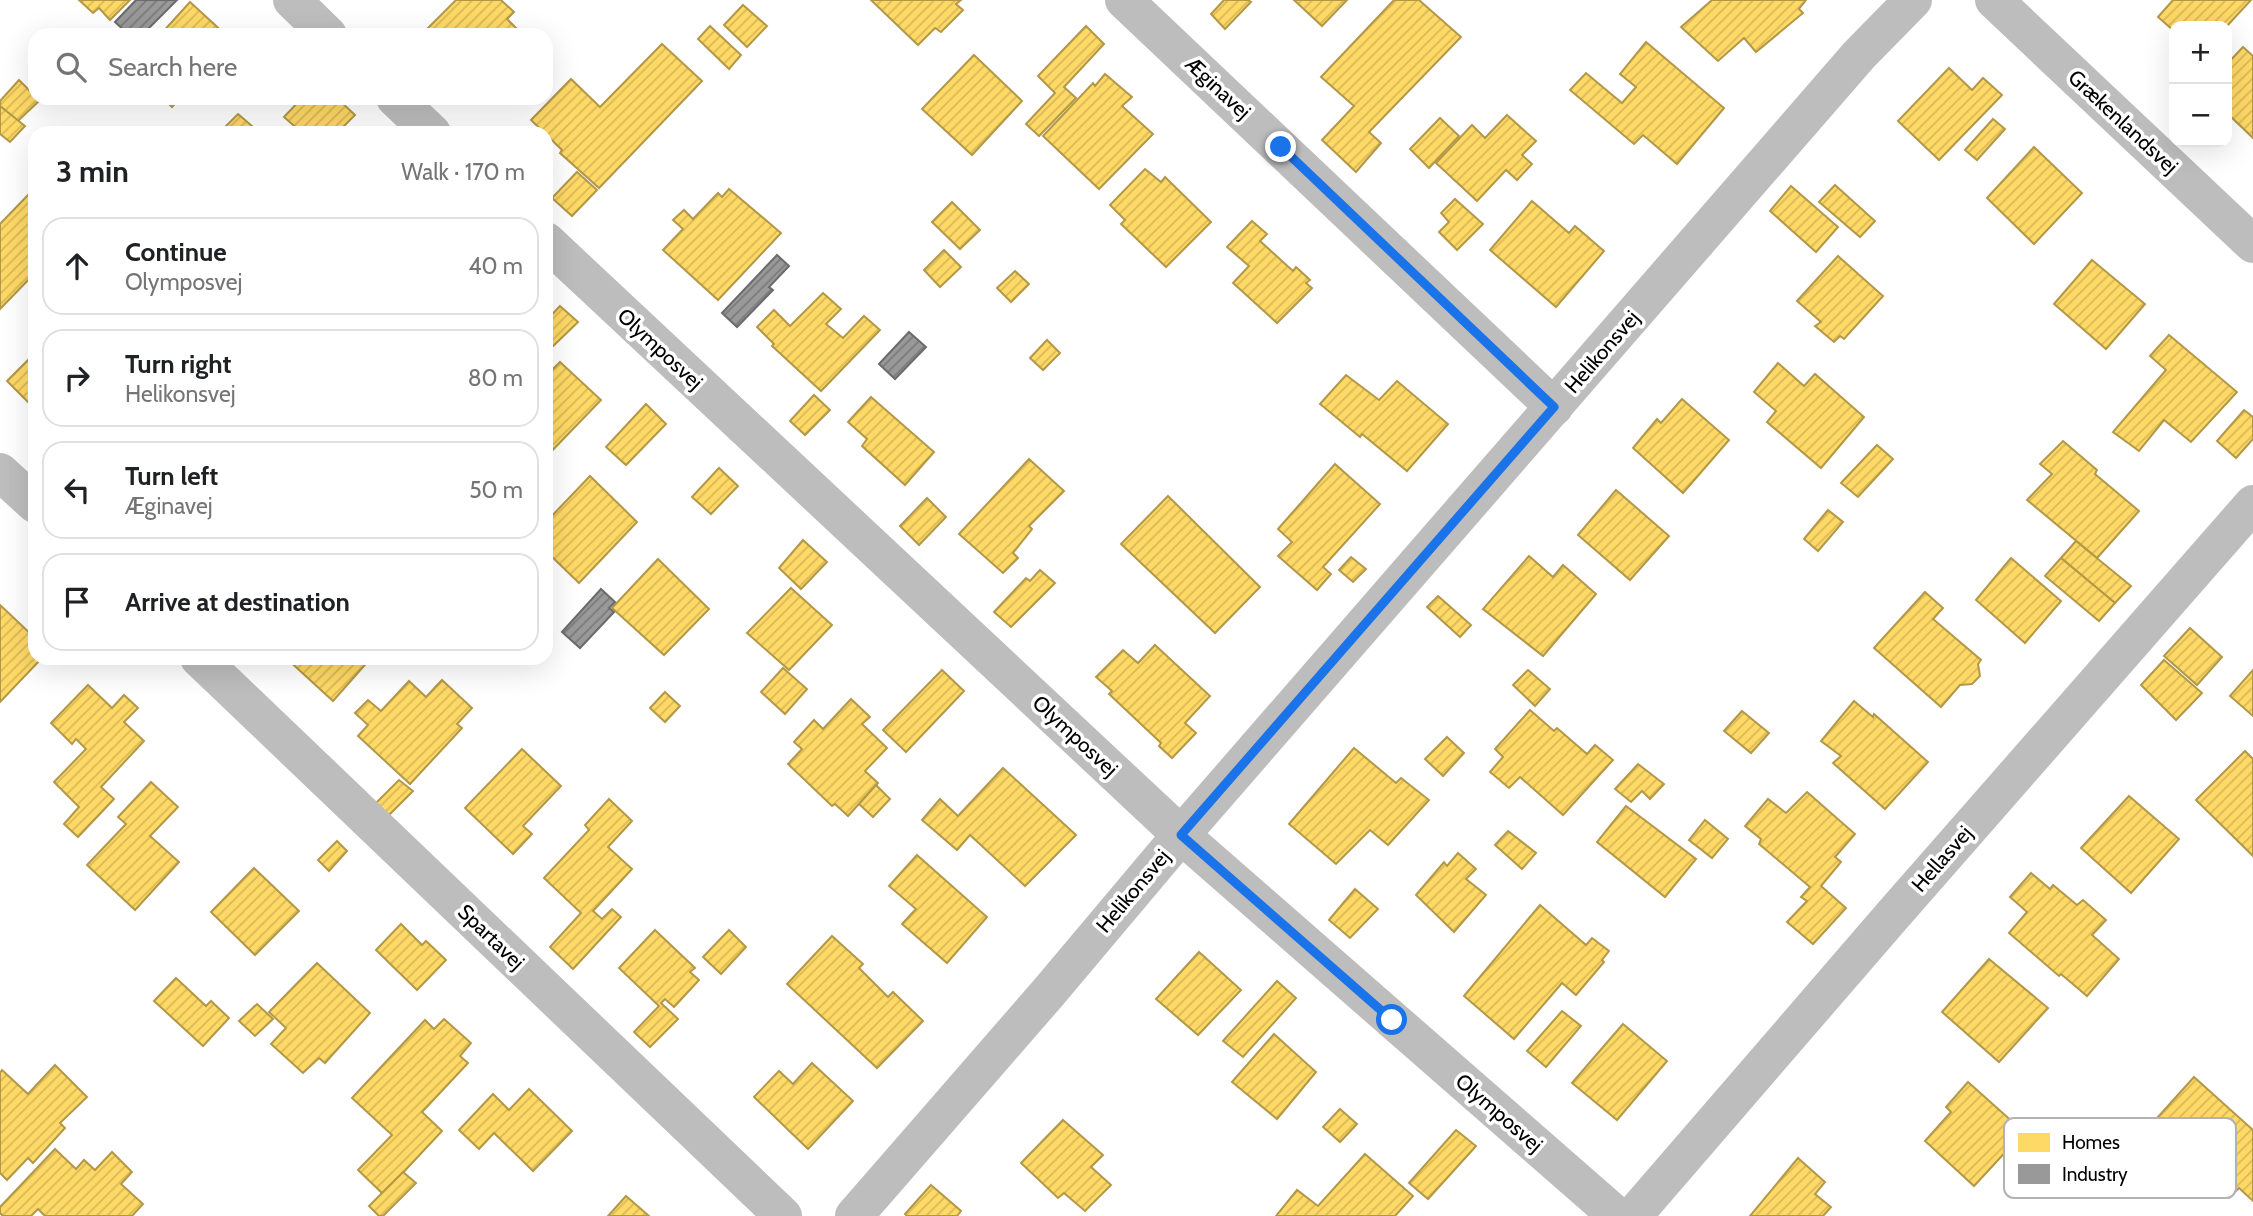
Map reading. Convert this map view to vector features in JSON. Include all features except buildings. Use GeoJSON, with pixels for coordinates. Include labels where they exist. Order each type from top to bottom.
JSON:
{"type":"FeatureCollection","features":[{"type":"Feature","properties":{"kind":"street"},"geometry":{"type":"LineString","coordinates":[[292,0],[321,28]]}},
{"type":"Feature","properties":{"kind":"street","name":"Æginavej"},"geometry":{"type":"LineString","coordinates":[[1124,0],[1554,407]]}},
{"type":"Feature","properties":{"kind":"street","name":"Helikonsvej"},"geometry":{"type":"LineString","coordinates":[[855,1216],[1181,835],[1859,55],[1913,0]]}},
{"type":"Feature","properties":{"kind":"street","name":"Grækenlandsvej"},"geometry":{"type":"LineString","coordinates":[[1994,0],[2253,244]]}},
{"type":"Feature","properties":{"kind":"street"},"geometry":{"type":"LineString","coordinates":[[402,105],[425,126]]}},
{"type":"Feature","properties":{"kind":"street","name":"Olymposvej"},"geometry":{"type":"LineString","coordinates":[[553,249],[1181,835],[1617,1216]]}},
{"type":"Feature","properties":{"kind":"street"},"geometry":{"type":"LineString","coordinates":[[0,471],[28,497]]}},
{"type":"Feature","properties":{"kind":"street","name":"Hellasvej"},"geometry":{"type":"LineString","coordinates":[[1633,1216],[1901,905],[2253,504]]}},
{"type":"Feature","properties":{"kind":"street","name":"Spartavej"},"geometry":{"type":"LineString","coordinates":[[206,665],[783,1216]]}},
{"type":"Feature","properties":{"kind":"route"},"geometry":{"type":"LineString","coordinates":[[1281,147],[1554,407],[1181,835],[1392,1020]]}}]}
